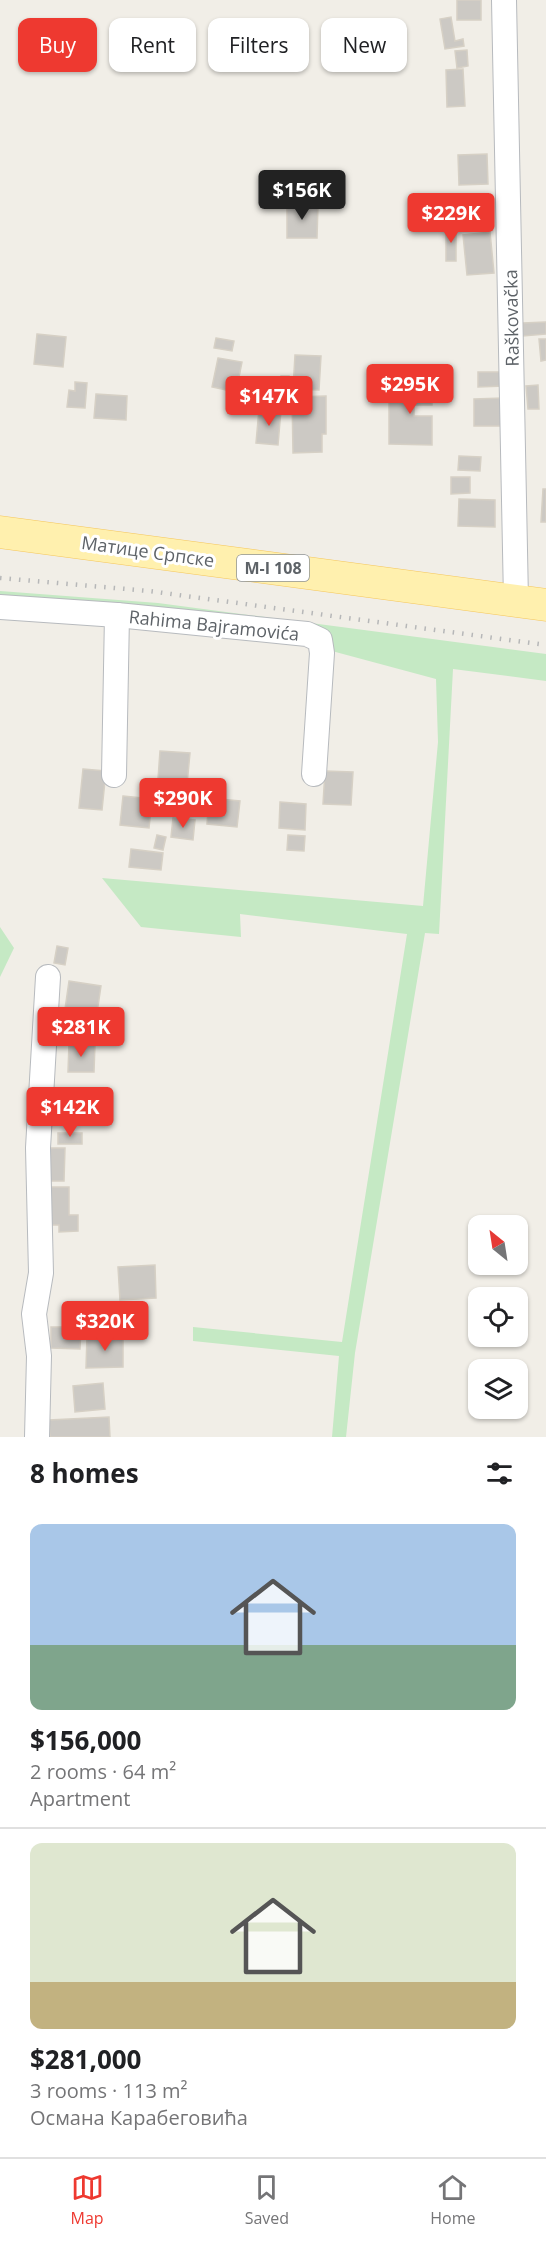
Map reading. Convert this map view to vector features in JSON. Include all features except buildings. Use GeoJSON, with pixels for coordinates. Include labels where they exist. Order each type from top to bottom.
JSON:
{"type":"FeatureCollection","features":[{"type":"Feature","properties":{"kind":"main road","name":"Матице Српске"},"geometry":{"type":"LineString","coordinates":[[0,532],[546,605]]}},
{"type":"Feature","properties":{"kind":"street","name":"Raškovačka"},"geometry":{"type":"LineString","coordinates":[[504,0],[516,600]]}},
{"type":"Feature","properties":{"kind":"street","name":"Rahima Bajramovića"},"geometry":{"type":"LineString","coordinates":[[0,607],[117,615],[307,634],[320,640],[322,653],[314,774]]}},
{"type":"Feature","properties":{"kind":"street","name":"Rahima Bajramovića"},"geometry":{"type":"LineString","coordinates":[[114,775],[117,615]]}},
{"type":"Feature","properties":{"kind":"street"},"geometry":{"type":"LineString","coordinates":[[37,1437],[39,1356],[34,1314],[41,1273],[38,1148],[48,977]]}},
{"type":"Feature","properties":{"kind":"green space"},"geometry":{"type":"Polygon","coordinates":[[[0,591],[158,603],[546,654],[546,681],[453,669],[439,934],[425,933],[355,1353],[346,1437],[332,1437],[339,1356],[193,1341],[193,1327],[342,1342],[407,934],[240,914],[241,937],[141,927],[102,878],[423,906],[438,742],[436,679],[317,647],[0,607],[0,591]]]}},
{"type":"Feature","properties":{"kind":"green space"},"geometry":{"type":"Polygon","coordinates":[[[0,927],[14,948],[0,977],[0,927]]]}},
{"type":"Feature","properties":{"kind":"railway"},"geometry":{"type":"LineString","coordinates":[[0,578],[149,591],[546,645]]}}]}
